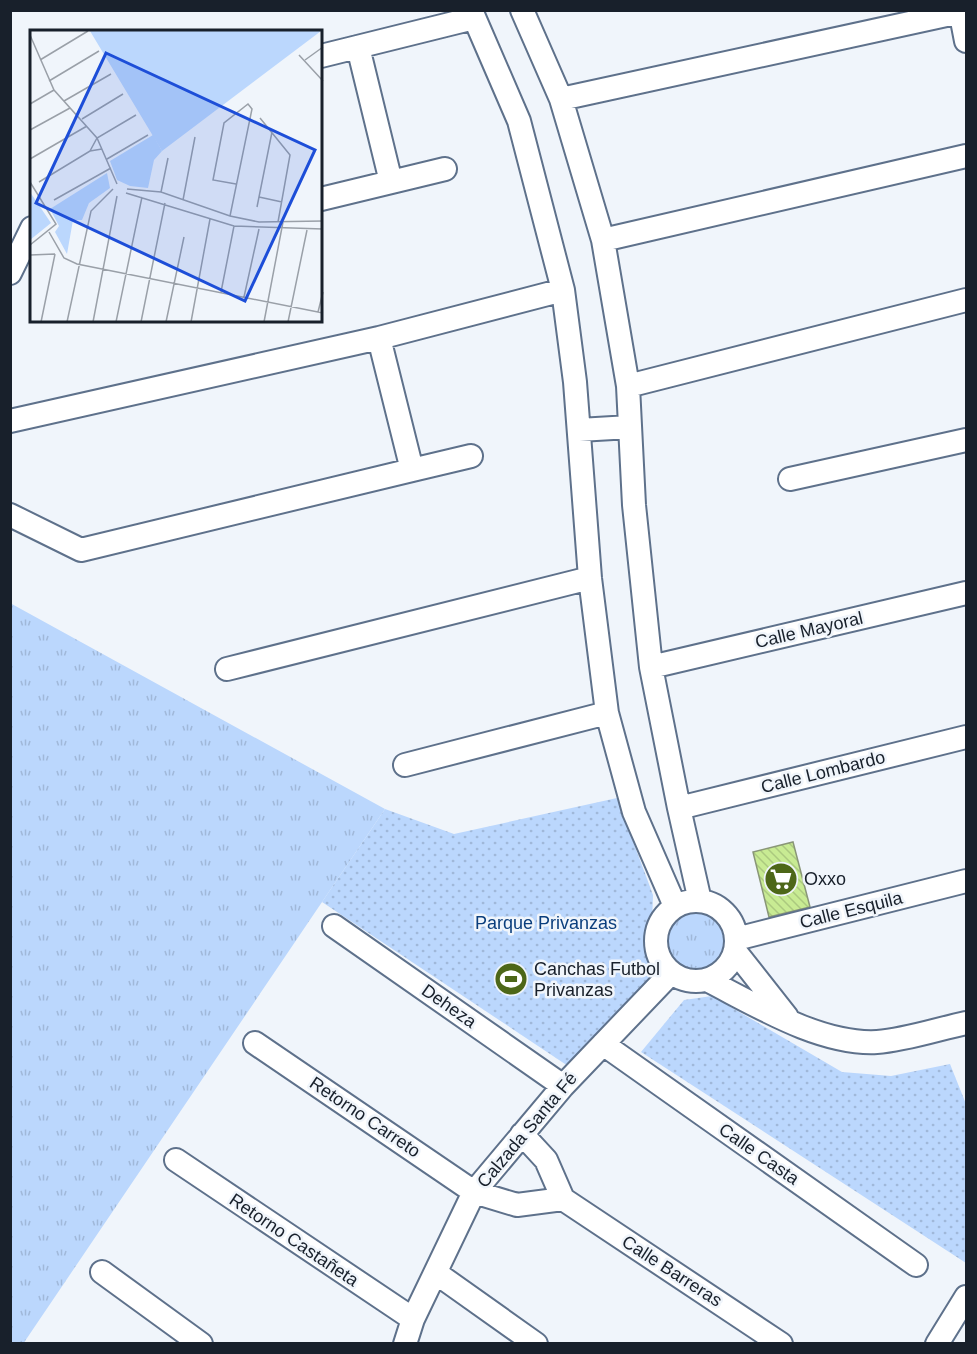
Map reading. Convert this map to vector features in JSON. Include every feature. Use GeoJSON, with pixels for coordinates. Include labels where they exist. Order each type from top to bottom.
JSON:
{"type":"FeatureCollection","features":[{"type":"Feature","properties":{"kind":"street"},"geometry":{"type":"LineString","coordinates":[[522,10],[561,99],[603,240],[628,386],[634,505],[651,667],[700,900]]}},
{"type":"Feature","properties":{"kind":"street"},"geometry":{"type":"LineString","coordinates":[[561,99],[960,11],[966,41]]}},
{"type":"Feature","properties":{"kind":"street"},"geometry":{"type":"LineString","coordinates":[[322,56],[473,14],[519,121],[562,290],[579,430],[590,578],[607,713],[634,812],[675,906]]}},
{"type":"Feature","properties":{"kind":"street"},"geometry":{"type":"LineString","coordinates":[[358,47],[391,182]]}},
{"type":"Feature","properties":{"kind":"street"},"geometry":{"type":"LineString","coordinates":[[603,240],[966,156]]}},
{"type":"Feature","properties":{"kind":"street"},"geometry":{"type":"LineString","coordinates":[[322,199],[445,169]]}},
{"type":"Feature","properties":{"kind":"street"},"geometry":{"type":"LineString","coordinates":[[10,274],[30,232]]}},
{"type":"Feature","properties":{"kind":"street"},"geometry":{"type":"LineString","coordinates":[[10,274],[30,270]]}},
{"type":"Feature","properties":{"kind":"street"},"geometry":{"type":"LineString","coordinates":[[10,421],[379,338],[562,290]]}},
{"type":"Feature","properties":{"kind":"street"},"geometry":{"type":"LineString","coordinates":[[628,386],[966,300]]}},
{"type":"Feature","properties":{"kind":"street"},"geometry":{"type":"LineString","coordinates":[[379,338],[412,470]]}},
{"type":"Feature","properties":{"kind":"street"},"geometry":{"type":"LineString","coordinates":[[579,430],[630,427]]}},
{"type":"Feature","properties":{"kind":"street"},"geometry":{"type":"LineString","coordinates":[[790,479],[966,440]]}},
{"type":"Feature","properties":{"kind":"street"},"geometry":{"type":"LineString","coordinates":[[10,515],[81,550],[471,456]]}},
{"type":"Feature","properties":{"kind":"street"},"geometry":{"type":"LineString","coordinates":[[227,669],[590,578]]}},
{"type":"Feature","properties":{"kind":"street","name":"Calle Mayoral"},"geometry":{"type":"LineString","coordinates":[[651,667],[966,593]]}},
{"type":"Feature","properties":{"kind":"street"},"geometry":{"type":"LineString","coordinates":[[405,765],[607,713]]}},
{"type":"Feature","properties":{"kind":"street","name":"Calle Lombardo"},"geometry":{"type":"LineString","coordinates":[[679,808],[966,737]]}},
{"type":"Feature","properties":{"kind":"street","name":"Calle Esquila"},"geometry":{"type":"LineString","coordinates":[[736,945],[966,881]]}},
{"type":"Feature","properties":{"kind":"street"},"geometry":{"type":"LineString","coordinates":[[791,1023],[736,945],[734,928],[722,910],[700,900],[675,906],[662,920],[656,939],[662,963],[671,973],[683,980],[707,980],[791,1023],[849,1040],[878,1042],[966,1023]]}},
{"type":"Feature","properties":{"kind":"street","name":"Deheza"},"geometry":{"type":"LineString","coordinates":[[334,926],[563,1086]]}},
{"type":"Feature","properties":{"kind":"street"},"geometry":{"type":"LineString","coordinates":[[707,980],[725,969],[736,945]]}},
{"type":"Feature","properties":{"kind":"street","name":"Calzada Santa Fé"},"geometry":{"type":"LineString","coordinates":[[405,1344],[413,1319],[474,1192],[563,1086],[671,973]]}},
{"type":"Feature","properties":{"kind":"street","name":"Retorno Carreto"},"geometry":{"type":"LineString","coordinates":[[255,1043],[474,1192]]}},
{"type":"Feature","properties":{"kind":"street","name":"Calle Casta"},"geometry":{"type":"LineString","coordinates":[[603,1044],[916,1264]]}},
{"type":"Feature","properties":{"kind":"street"},"geometry":{"type":"LineString","coordinates":[[474,1192],[517,1205],[563,1199],[546,1160],[522,1134]]}},
{"type":"Feature","properties":{"kind":"street","name":"Retorno Castañeta"},"geometry":{"type":"LineString","coordinates":[[176,1160],[413,1319]]}},
{"type":"Feature","properties":{"kind":"street","name":"Calle Barreras"},"geometry":{"type":"LineString","coordinates":[[563,1199],[781,1344]]}},
{"type":"Feature","properties":{"kind":"street"},"geometry":{"type":"LineString","coordinates":[[102,1272],[201,1344]]}},
{"type":"Feature","properties":{"kind":"street"},"geometry":{"type":"LineString","coordinates":[[436,1274],[536,1344]]}},
{"type":"Feature","properties":{"kind":"street"},"geometry":{"type":"LineString","coordinates":[[937,1344],[966,1297]]}},
{"type":"Feature","properties":{"kind":"green space"},"geometry":{"type":"Polygon","coordinates":[[[10,603],[385,809],[23,1344],[10,1343],[10,603]]]}},
{"type":"Feature","properties":{"kind":"green space","name":"Parque Privanzas"},"geometry":{"type":"Polygon","coordinates":[[[617,798],[653,895],[650,980],[568,1066],[322,902],[385,809],[454,834],[617,798]]]}},
{"type":"Feature","properties":{"kind":"green space"},"geometry":{"type":"Polygon","coordinates":[[[691,910],[703,910],[719,918],[725,928],[727,940],[725,952],[719,962],[703,970],[691,970],[675,962],[667,946],[667,934],[675,918],[691,910]]]}},
{"type":"Feature","properties":{"kind":"green space"},"geometry":{"type":"Polygon","coordinates":[[[712,996],[842,1072],[891,1076],[950,1064],[966,1104],[966,1263],[641,1052],[684,1000],[712,996]]]}},
{"type":"Feature","properties":{"kind":"building","name":"Oxxo"},"geometry":{"type":"Polygon","coordinates":[[[793,842],[810,907],[769,917],[753,852],[793,842]]]}},
{"type":"Feature","properties":{"kind":"place","name":"Oxxo"},"geometry":{"type":"Point","coordinates":[781,879]}},
{"type":"Feature","properties":{"kind":"place","name":"Canchas Futbol Privanzas"},"geometry":{"type":"Point","coordinates":[511,979]}}]}
